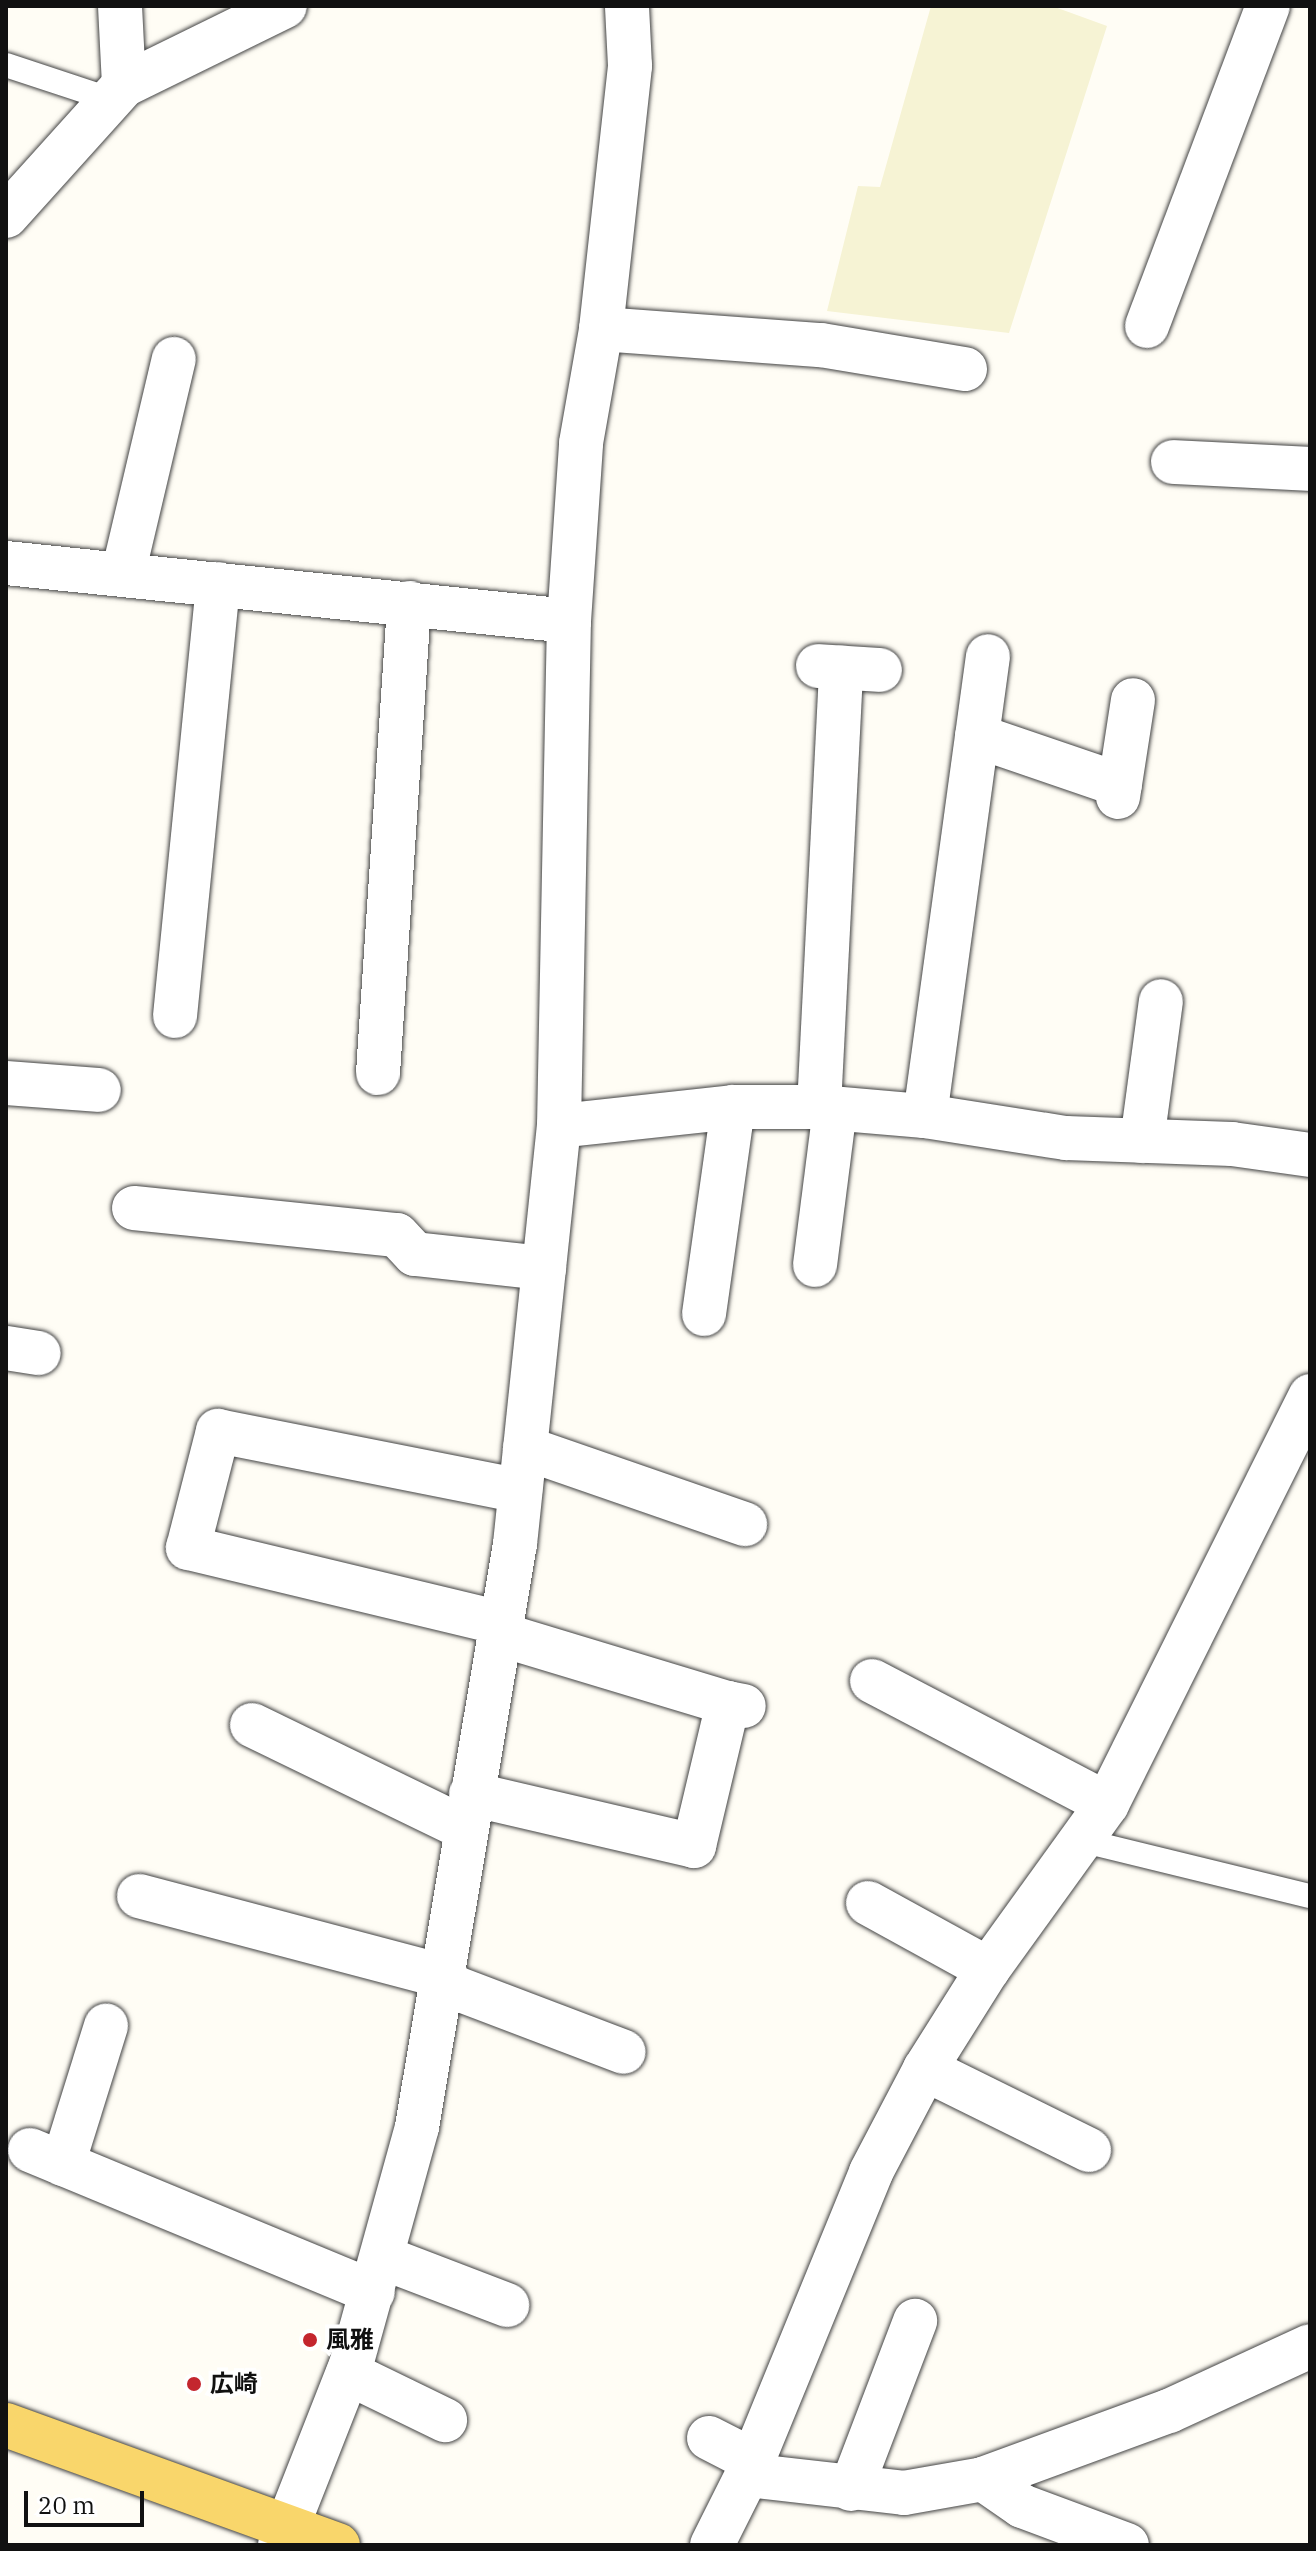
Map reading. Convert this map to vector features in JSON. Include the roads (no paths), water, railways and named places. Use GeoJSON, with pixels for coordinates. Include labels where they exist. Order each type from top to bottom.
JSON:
{"type":"FeatureCollection","features":[{"type":"Feature","properties":{"kind":"main road"},"geometry":{"type":"LineString","coordinates":[[6,2425],[283,2535],[338,2545]]}},
{"type":"Feature","properties":{"kind":"street"},"geometry":{"type":"LineString","coordinates":[[118,93],[120,6]]}},
{"type":"Feature","properties":{"kind":"street"},"geometry":{"type":"LineString","coordinates":[[6,216],[118,93],[230,22],[285,6]]}},
{"type":"Feature","properties":{"kind":"street"},"geometry":{"type":"LineString","coordinates":[[283,2535],[348,2373],[379,2275],[417,2127],[446,1980],[467,1811],[500,1628],[520,1491],[559,1126],[569,621],[581,443],[601,329],[630,66],[627,6]]}},
{"type":"Feature","properties":{"kind":"street"},"geometry":{"type":"LineString","coordinates":[[1147,326],[1268,6]]}},
{"type":"Feature","properties":{"kind":"street"},"geometry":{"type":"LineString","coordinates":[[601,329],[821,345],[965,369]]}},
{"type":"Feature","properties":{"kind":"street"},"geometry":{"type":"LineString","coordinates":[[123,574],[174,359]]}},
{"type":"Feature","properties":{"kind":"street"},"geometry":{"type":"LineString","coordinates":[[1173,462],[1310,469]]}},
{"type":"Feature","properties":{"kind":"street"},"geometry":{"type":"LineString","coordinates":[[6,563],[569,621]]}},
{"type":"Feature","properties":{"kind":"street"},"geometry":{"type":"LineString","coordinates":[[175,1016],[218,584]]}},
{"type":"Feature","properties":{"kind":"street"},"geometry":{"type":"LineString","coordinates":[[378,1073],[409,603]]}},
{"type":"Feature","properties":{"kind":"street"},"geometry":{"type":"LineString","coordinates":[[925,1116],[988,656]]}},
{"type":"Feature","properties":{"kind":"street"},"geometry":{"type":"LineString","coordinates":[[815,1265],[827,1108],[846,668]]}},
{"type":"Feature","properties":{"kind":"street"},"geometry":{"type":"LineString","coordinates":[[977,736],[1119,791],[1133,700]]}},
{"type":"Feature","properties":{"kind":"street"},"geometry":{"type":"LineString","coordinates":[[1142,1141],[1161,1001]]}},
{"type":"Feature","properties":{"kind":"street"},"geometry":{"type":"LineString","coordinates":[[6,1083],[99,1090]]}},
{"type":"Feature","properties":{"kind":"street"},"geometry":{"type":"LineString","coordinates":[[559,1126],[733,1107],[827,1108],[925,1116],[1066,1138],[1232,1144],[1310,1155]]}},
{"type":"Feature","properties":{"kind":"street"},"geometry":{"type":"LineString","coordinates":[[704,1314],[733,1107]]}},
{"type":"Feature","properties":{"kind":"street"},"geometry":{"type":"LineString","coordinates":[[134,1208],[397,1235],[415,1254],[544,1268]]}},
{"type":"Feature","properties":{"kind":"street"},"geometry":{"type":"LineString","coordinates":[[712,2545],[749,2467],[871,2172],[925,2069],[988,1969],[1084,1841],[1107,1804],[1293,1477],[1310,1396]]}},
{"type":"Feature","properties":{"kind":"street"},"geometry":{"type":"LineString","coordinates":[[252,1725],[467,1811],[694,1846],[736,1705],[500,1628],[188,1548],[218,1431],[520,1491]]}},
{"type":"Feature","properties":{"kind":"street"},"geometry":{"type":"LineString","coordinates":[[525,1448],[745,1524]]}},
{"type":"Feature","properties":{"kind":"street"},"geometry":{"type":"LineString","coordinates":[[872,1681],[1107,1804]]}},
{"type":"Feature","properties":{"kind":"street"},"geometry":{"type":"LineString","coordinates":[[139,1896],[446,1980],[624,2052]]}},
{"type":"Feature","properties":{"kind":"street"},"geometry":{"type":"LineString","coordinates":[[868,1903],[988,1969]]}},
{"type":"Feature","properties":{"kind":"street"},"geometry":{"type":"LineString","coordinates":[[106,2026],[46,2157],[379,2275],[507,2305]]}},
{"type":"Feature","properties":{"kind":"street"},"geometry":{"type":"LineString","coordinates":[[925,2069],[1089,2150]]}},
{"type":"Feature","properties":{"kind":"street"},"geometry":{"type":"LineString","coordinates":[[851,2489],[915,2321]]}},
{"type":"Feature","properties":{"kind":"street"},"geometry":{"type":"LineString","coordinates":[[709,2438],[749,2467],[851,2489],[904,2493],[983,2479],[1061,2454],[1304,2355]]}},
{"type":"Feature","properties":{"kind":"street"},"geometry":{"type":"LineString","coordinates":[[348,2373],[445,2420]]}},
{"type":"Feature","properties":{"kind":"street"},"geometry":{"type":"LineString","coordinates":[[983,2479],[1022,2506],[1127,2545]]}},
{"type":"Feature","properties":{"kind":"lane"},"geometry":{"type":"LineString","coordinates":[[6,65],[118,93]]}},
{"type":"Feature","properties":{"kind":"lane"},"geometry":{"type":"LineString","coordinates":[[1084,1841],[1309,1896]]}},
{"type":"Feature","properties":{"kind":"place","name":"風雅"},"geometry":{"type":"Point","coordinates":[310,2340]}},
{"type":"Feature","properties":{"kind":"place","name":"広崎"},"geometry":{"type":"Point","coordinates":[194,2384]}}]}
